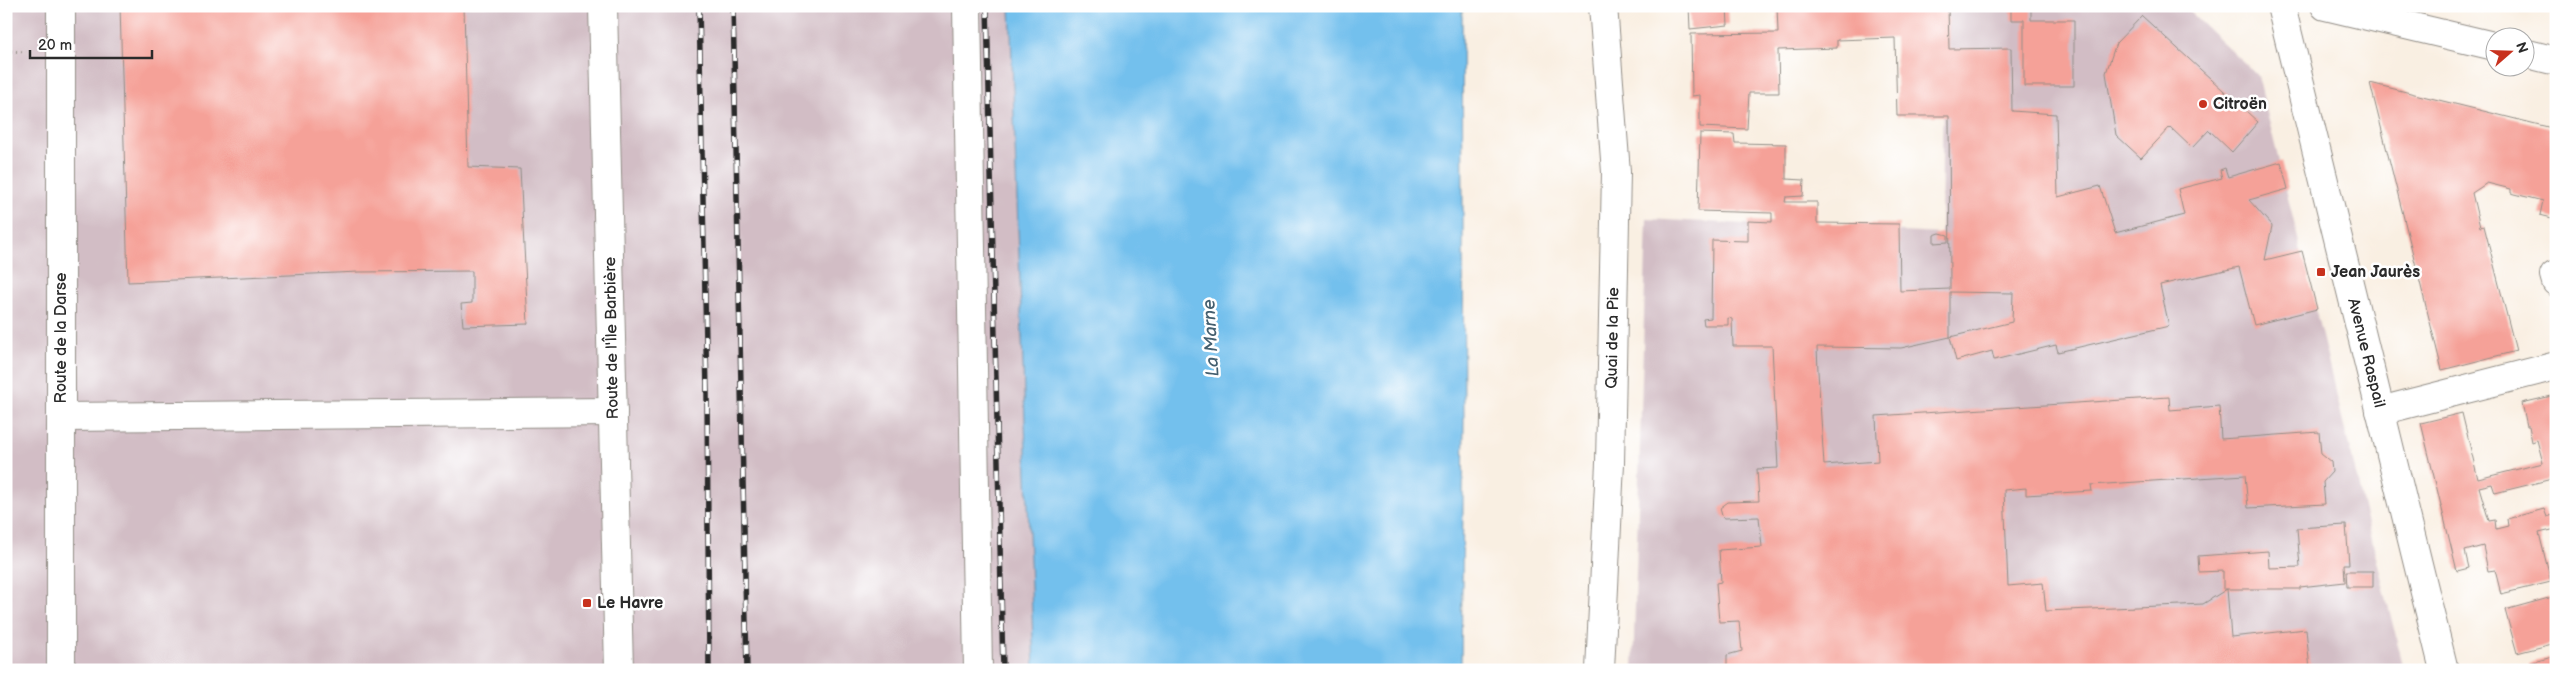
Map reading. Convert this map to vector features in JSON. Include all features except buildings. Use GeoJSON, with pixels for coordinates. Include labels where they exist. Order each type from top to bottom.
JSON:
{"type":"FeatureCollection","features":[{"type":"Feature","properties":{"kind":"street","name":"Route de la Darse"},"geometry":{"type":"LineString","coordinates":[[61,6],[61,670]]}},
{"type":"Feature","properties":{"kind":"street","name":"Route de l'Île Barbière"},"geometry":{"type":"LineString","coordinates":[[603,6],[619,670]]}},
{"type":"Feature","properties":{"kind":"street"},"geometry":{"type":"LineString","coordinates":[[967,6],[978,670]]}},
{"type":"Feature","properties":{"kind":"street","name":"Quai de la Pie"},"geometry":{"type":"LineString","coordinates":[[1600,670],[1610,463],[1616,172],[1603,6]]}},
{"type":"Feature","properties":{"kind":"street","name":"Avenue Raspail"},"geometry":{"type":"LineString","coordinates":[[2281,6],[2444,670]]}},
{"type":"Feature","properties":{"kind":"street"},"geometry":{"type":"LineString","coordinates":[[2325,6],[2484,44]]}},
{"type":"Feature","properties":{"kind":"street"},"geometry":{"type":"LineString","coordinates":[[2534,56],[2556,61]]}},
{"type":"Feature","properties":{"kind":"street"},"geometry":{"type":"LineString","coordinates":[[2380,411],[2556,366]]}},
{"type":"Feature","properties":{"kind":"street"},"geometry":{"type":"LineString","coordinates":[[61,417],[613,412]]}},
{"type":"Feature","properties":{"kind":"shaded area"},"geometry":{"type":"Polygon","coordinates":[[[6,6],[1010,6],[1034,670],[6,670],[6,6]]]}},
{"type":"Feature","properties":{"kind":"shaded area"},"geometry":{"type":"Polygon","coordinates":[[[1944,6],[2184,6],[2258,76],[2404,670],[1633,670],[1647,219],[1941,234],[1944,6]]]}},
{"type":"Feature","properties":{"kind":"water","name":"La Marne"},"geometry":{"type":"Polygon","coordinates":[[[1010,6],[1462,6],[1464,421],[1461,670],[1034,670],[1010,6]]]}},
{"type":"Feature","properties":{"kind":"railway"},"geometry":{"type":"LineString","coordinates":[[699,6],[707,392],[709,670]]}},
{"type":"Feature","properties":{"kind":"railway"},"geometry":{"type":"LineString","coordinates":[[733,6],[747,670]]}},
{"type":"Feature","properties":{"kind":"railway"},"geometry":{"type":"LineString","coordinates":[[987,6],[1003,670]]}},
{"type":"Feature","properties":{"kind":"place","name":"Citroën"},"geometry":{"type":"Point","coordinates":[2203,104]}},
{"type":"Feature","properties":{"kind":"place","name":"Jean Jaurès"},"geometry":{"type":"Point","coordinates":[2321,272]}},
{"type":"Feature","properties":{"kind":"place","name":"Le Havre"},"geometry":{"type":"Point","coordinates":[587,603]}}]}
